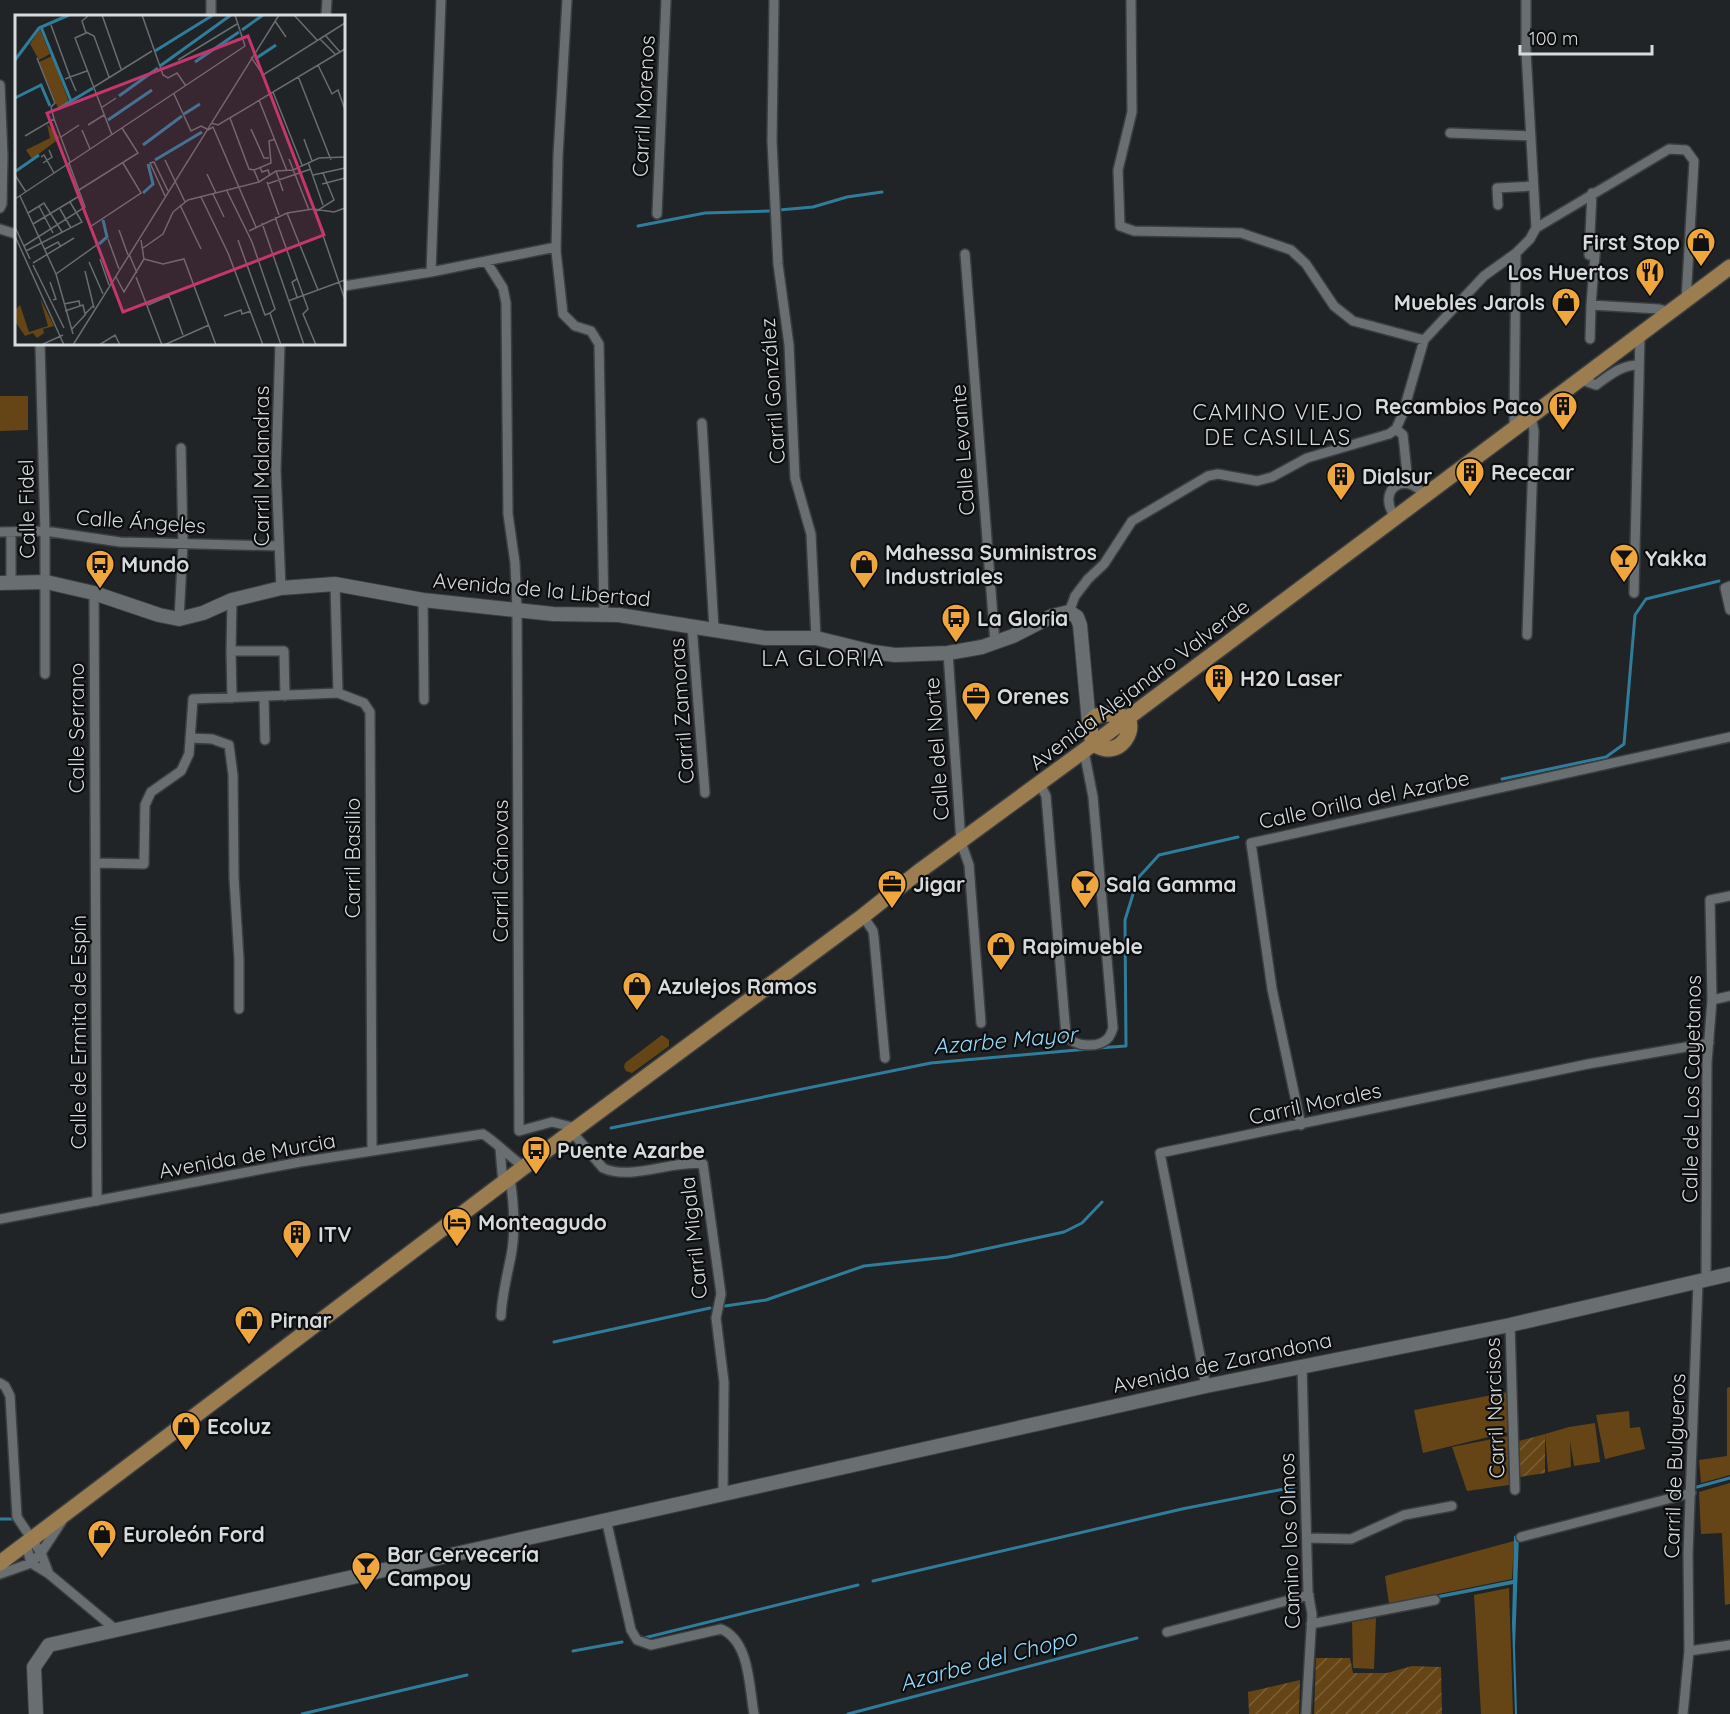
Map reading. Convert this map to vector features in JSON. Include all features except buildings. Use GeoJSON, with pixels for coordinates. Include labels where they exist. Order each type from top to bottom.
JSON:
{"type":"FeatureCollection","features":[{"type":"Feature","properties":{"kind":"main road","name":"Avenida Alejandro Valverde"},"geometry":{"type":"LineString","coordinates":[[524,1167],[1730,267]]}},
{"type":"Feature","properties":{"kind":"main road"},"geometry":{"type":"LineString","coordinates":[[1088,748],[1089,723],[1096,716],[1105,714],[1128,718]]}},
{"type":"Feature","properties":{"kind":"main road"},"geometry":{"type":"LineString","coordinates":[[0,1563],[68,1514],[524,1167]]}},
{"type":"Feature","properties":{"kind":"street"},"geometry":{"type":"LineString","coordinates":[[326,15],[327,0]]}},
{"type":"Feature","properties":{"kind":"street"},"geometry":{"type":"LineString","coordinates":[[431,272],[441,0]]}},
{"type":"Feature","properties":{"kind":"street"},"geometry":{"type":"LineString","coordinates":[[567,0],[558,156],[556,247],[563,314],[575,326],[591,331],[599,344],[604,613]]}},
{"type":"Feature","properties":{"kind":"street","name":"Carril Morenos"},"geometry":{"type":"LineString","coordinates":[[657,214],[666,0]]}},
{"type":"Feature","properties":{"kind":"street","name":"Carril González"},"geometry":{"type":"LineString","coordinates":[[774,0],[772,141],[778,264],[789,345],[795,478],[811,534],[816,638]]}},
{"type":"Feature","properties":{"kind":"street"},"geometry":{"type":"LineString","coordinates":[[1131,0],[1132,112],[1119,170],[1120,226],[1134,231],[1241,233],[1291,250],[1306,264],[1334,306],[1353,321],[1424,340]]}},
{"type":"Feature","properties":{"kind":"street"},"geometry":{"type":"LineString","coordinates":[[1526,0],[1536,228]]}},
{"type":"Feature","properties":{"kind":"street"},"geometry":{"type":"LineString","coordinates":[[0,85],[3,156],[0,208]]}},
{"type":"Feature","properties":{"kind":"street"},"geometry":{"type":"LineString","coordinates":[[1450,133],[1531,136]]}},
{"type":"Feature","properties":{"kind":"street"},"geometry":{"type":"LineString","coordinates":[[1089,723],[1080,625],[1077,617],[1069,612],[1075,596],[1104,564],[1132,521],[1208,476],[1218,474],[1257,481],[1272,477],[1307,458],[1389,434],[1396,429],[1403,413],[1424,340],[1484,276],[1516,253],[1530,239],[1536,228],[1669,149],[1686,150],[1694,161],[1686,300]]}},
{"type":"Feature","properties":{"kind":"street"},"geometry":{"type":"LineString","coordinates":[[1498,205],[1497,188],[1533,186]]}},
{"type":"Feature","properties":{"kind":"street"},"geometry":{"type":"LineString","coordinates":[[1586,296],[1593,193]]}},
{"type":"Feature","properties":{"kind":"street"},"geometry":{"type":"LineString","coordinates":[[0,229],[15,234]]}},
{"type":"Feature","properties":{"kind":"street"},"geometry":{"type":"LineString","coordinates":[[1590,339],[1596,243]]}},
{"type":"Feature","properties":{"kind":"street"},"geometry":{"type":"LineString","coordinates":[[345,286],[431,272],[556,247]]}},
{"type":"Feature","properties":{"kind":"street"},"geometry":{"type":"LineString","coordinates":[[1514,430],[1516,253]]}},
{"type":"Feature","properties":{"kind":"street","name":"Calle Levante"},"geometry":{"type":"LineString","coordinates":[[965,254],[995,643]]}},
{"type":"Feature","properties":{"kind":"street","name":"Carril Cánovas"},"geometry":{"type":"LineString","coordinates":[[486,261],[503,288],[506,303],[508,514],[515,563],[517,609],[519,1131],[552,1122],[574,1130]]}},
{"type":"Feature","properties":{"kind":"street"},"geometry":{"type":"LineString","coordinates":[[1591,305],[1659,309],[1670,312]]}},
{"type":"Feature","properties":{"kind":"street"},"geometry":{"type":"LineString","coordinates":[[1634,593],[1640,335]]}},
{"type":"Feature","properties":{"kind":"street","name":"Calle Fidel"},"geometry":{"type":"LineString","coordinates":[[40,345],[46,582],[45,674]]}},
{"type":"Feature","properties":{"kind":"street","name":"Carril Malandras"},"geometry":{"type":"LineString","coordinates":[[279,345],[276,470],[281,588]]}},
{"type":"Feature","properties":{"kind":"street"},"geometry":{"type":"LineString","coordinates":[[1581,380],[1596,386],[1618,369],[1628,365],[1639,365]]}},
{"type":"Feature","properties":{"kind":"street"},"geometry":{"type":"LineString","coordinates":[[1527,635],[1534,430],[1531,417]]}},
{"type":"Feature","properties":{"kind":"street"},"geometry":{"type":"LineString","coordinates":[[702,423],[714,629]]}},
{"type":"Feature","properties":{"kind":"street"},"geometry":{"type":"LineString","coordinates":[[1396,429],[1403,435],[1407,483]]}},
{"type":"Feature","properties":{"kind":"street"},"geometry":{"type":"LineString","coordinates":[[179,618],[183,544],[181,448]]}},
{"type":"Feature","properties":{"kind":"street"},"geometry":{"type":"LineString","coordinates":[[1396,518],[1388,506],[1388,498],[1395,487],[1407,483],[1419,488],[1425,496]]}},
{"type":"Feature","properties":{"kind":"street","name":"Calle Ángeles"},"geometry":{"type":"LineString","coordinates":[[0,532],[45,531],[120,542],[279,546]]}},
{"type":"Feature","properties":{"kind":"street","name":"Avenida de la Libertad"},"geometry":{"type":"LineString","coordinates":[[11,532],[6,582],[46,582],[93,593],[159,615],[179,618],[203,613],[232,600],[281,588],[335,584],[423,600],[554,614],[604,613],[765,638],[816,638],[895,655],[948,653],[995,643],[1052,616],[1069,612]]}},
{"type":"Feature","properties":{"kind":"street"},"geometry":{"type":"LineString","coordinates":[[96,863],[144,864],[145,805],[150,792],[181,771],[189,754],[193,699],[338,693],[335,584]]}},
{"type":"Feature","properties":{"kind":"street"},"geometry":{"type":"LineString","coordinates":[[1730,586],[1725,588],[1730,610]]}},
{"type":"Feature","properties":{"kind":"street","name":"Calle Serrano"},"geometry":{"type":"LineString","coordinates":[[93,593],[96,863]]}},
{"type":"Feature","properties":{"kind":"street"},"geometry":{"type":"LineString","coordinates":[[232,600],[232,698]]}},
{"type":"Feature","properties":{"kind":"street"},"geometry":{"type":"LineString","coordinates":[[423,600],[424,700]]}},
{"type":"Feature","properties":{"kind":"street","name":"Carril Zamoras"},"geometry":{"type":"LineString","coordinates":[[692,626],[705,793]]}},
{"type":"Feature","properties":{"kind":"street"},"geometry":{"type":"LineString","coordinates":[[231,651],[284,651],[285,696]]}},
{"type":"Feature","properties":{"kind":"street","name":"Calle del Norte"},"geometry":{"type":"LineString","coordinates":[[948,653],[961,842],[969,865],[981,1023]]}},
{"type":"Feature","properties":{"kind":"street","name":"Carril Basilio"},"geometry":{"type":"LineString","coordinates":[[338,693],[364,703],[369,712],[372,1151]]}},
{"type":"Feature","properties":{"kind":"street"},"geometry":{"type":"LineString","coordinates":[[264,697],[265,740]]}},
{"type":"Feature","properties":{"kind":"street"},"geometry":{"type":"LineString","coordinates":[[1087,704],[1095,711],[1105,714]]}},
{"type":"Feature","properties":{"kind":"street","name":"Calle Orilla del Azarbe"},"geometry":{"type":"LineString","coordinates":[[1301,1125],[1272,989],[1251,843],[1730,737]]}},
{"type":"Feature","properties":{"kind":"street"},"geometry":{"type":"LineString","coordinates":[[190,738],[212,739],[228,745],[231,750],[239,1009]]}},
{"type":"Feature","properties":{"kind":"street"},"geometry":{"type":"LineString","coordinates":[[1040,784],[1046,796],[1066,1035],[1070,1042],[1076,1045],[1098,1044],[1109,1038],[1113,1028],[1088,748]]}},
{"type":"Feature","properties":{"kind":"street","name":"Calle de Ermita de Espín"},"geometry":{"type":"LineString","coordinates":[[96,863],[97,1201]]}},
{"type":"Feature","properties":{"kind":"street","name":"Calle de Los Cayetanos"},"geometry":{"type":"LineString","coordinates":[[1702,1281],[1712,1000],[1710,900],[1730,896]]}},
{"type":"Feature","properties":{"kind":"street"},"geometry":{"type":"LineString","coordinates":[[863,915],[873,931],[885,1058]]}},
{"type":"Feature","properties":{"kind":"street"},"geometry":{"type":"LineString","coordinates":[[1712,1000],[1730,996]]}},
{"type":"Feature","properties":{"kind":"street","name":"Carril Morales"},"geometry":{"type":"LineString","coordinates":[[1206,1386],[1160,1153],[1588,1064],[1709,1043]]}},
{"type":"Feature","properties":{"kind":"street","name":"Carril Migala"},"geometry":{"type":"LineString","coordinates":[[574,1130],[603,1168],[610,1171],[638,1171],[693,1163],[703,1164],[721,1294],[716,1318],[724,1382],[723,1493]]}},
{"type":"Feature","properties":{"kind":"street","name":"Avenida de Murcia"},"geometry":{"type":"LineString","coordinates":[[0,1219],[300,1162],[483,1134],[524,1167]]}},
{"type":"Feature","properties":{"kind":"street"},"geometry":{"type":"LineString","coordinates":[[498,1144],[507,1180],[514,1225],[512,1255],[502,1295],[501,1316]]}},
{"type":"Feature","properties":{"kind":"street","name":"Avenida de Zarandona"},"geometry":{"type":"LineString","coordinates":[[36,1714],[34,1667],[48,1645],[1206,1386],[1510,1325],[1730,1274]]}},
{"type":"Feature","properties":{"kind":"street","name":"Carril de Bulgueros"},"geometry":{"type":"LineString","coordinates":[[1683,1714],[1689,1651],[1690,1493],[1702,1281]]}},
{"type":"Feature","properties":{"kind":"street","name":"Carril Narcisos"},"geometry":{"type":"LineString","coordinates":[[1510,1325],[1515,1490]]}},
{"type":"Feature","properties":{"kind":"street","name":"Camino los Olmos"},"geometry":{"type":"LineString","coordinates":[[1302,1366],[1311,1624],[1306,1714]]}},
{"type":"Feature","properties":{"kind":"street"},"geometry":{"type":"LineString","coordinates":[[0,1383],[5,1386],[10,1396],[17,1517],[29,1541],[41,1553],[49,1574]]}},
{"type":"Feature","properties":{"kind":"street"},"geometry":{"type":"LineString","coordinates":[[1521,1537],[1690,1493]]}},
{"type":"Feature","properties":{"kind":"street"},"geometry":{"type":"LineString","coordinates":[[1307,1538],[1352,1539],[1404,1515],[1452,1506]]}},
{"type":"Feature","properties":{"kind":"street"},"geometry":{"type":"LineString","coordinates":[[0,1574],[31,1563],[41,1553],[68,1514]]}},
{"type":"Feature","properties":{"kind":"street"},"geometry":{"type":"LineString","coordinates":[[606,1519],[631,1630],[637,1640],[651,1645],[721,1629],[731,1633],[739,1645],[746,1666],[754,1714]]}},
{"type":"Feature","properties":{"kind":"street"},"geometry":{"type":"LineString","coordinates":[[29,1541],[31,1563]]}},
{"type":"Feature","properties":{"kind":"street"},"geometry":{"type":"LineString","coordinates":[[31,1563],[49,1574],[115,1629]]}},
{"type":"Feature","properties":{"kind":"street"},"geometry":{"type":"LineString","coordinates":[[1167,1632],[1309,1595]]}},
{"type":"Feature","properties":{"kind":"street"},"geometry":{"type":"LineString","coordinates":[[1311,1624],[1435,1600]]}},
{"type":"Feature","properties":{"kind":"street"},"geometry":{"type":"LineString","coordinates":[[1689,1651],[1730,1645]]}},
{"type":"Feature","properties":{"kind":"shaded area"},"geometry":{"type":"Polygon","coordinates":[[[0,396],[28,396],[28,430],[0,431],[0,396]]]}},
{"type":"Feature","properties":{"kind":"shaded area"},"geometry":{"type":"Polygon","coordinates":[[[662,1035],[669,1040],[669,1046],[632,1073],[626,1071],[625,1063],[662,1035]]]}},
{"type":"Feature","properties":{"kind":"shaded area"},"geometry":{"type":"Polygon","coordinates":[[[1730,1387],[1730,1475],[1701,1483],[1699,1460],[1727,1456],[1727,1388],[1730,1387]]]}},
{"type":"Feature","properties":{"kind":"shaded area"},"geometry":{"type":"Polygon","coordinates":[[[1508,1392],[1509,1432],[1423,1453],[1414,1410],[1508,1392]]]}},
{"type":"Feature","properties":{"kind":"shaded area"},"geometry":{"type":"Polygon","coordinates":[[[1629,1411],[1630,1428],[1640,1427],[1645,1449],[1605,1459],[1596,1415],[1629,1411]]]}},
{"type":"Feature","properties":{"kind":"shaded area"},"geometry":{"type":"Polygon","coordinates":[[[1595,1423],[1600,1462],[1574,1466],[1570,1441],[1571,1467],[1548,1472],[1545,1434],[1595,1423]]]}},
{"type":"Feature","properties":{"kind":"shaded area"},"geometry":{"type":"Polygon","coordinates":[[[1545,1434],[1545,1473],[1520,1477],[1519,1441],[1545,1434]]]}},
{"type":"Feature","properties":{"kind":"shaded area"},"geometry":{"type":"Polygon","coordinates":[[[1508,1436],[1509,1485],[1467,1491],[1452,1447],[1508,1436]]]}},
{"type":"Feature","properties":{"kind":"shaded area"},"geometry":{"type":"Polygon","coordinates":[[[1730,1483],[1730,1604],[1725,1605],[1722,1533],[1701,1534],[1699,1492],[1730,1483]]]}},
{"type":"Feature","properties":{"kind":"shaded area"},"geometry":{"type":"Polygon","coordinates":[[[1514,1541],[1512,1579],[1389,1604],[1385,1576],[1514,1541]]]}},
{"type":"Feature","properties":{"kind":"shaded area"},"geometry":{"type":"Polygon","coordinates":[[[1509,1588],[1513,1714],[1481,1714],[1474,1595],[1509,1588]]]}},
{"type":"Feature","properties":{"kind":"shaded area"},"geometry":{"type":"Polygon","coordinates":[[[1376,1618],[1374,1669],[1353,1668],[1352,1622],[1376,1618]]]}},
{"type":"Feature","properties":{"kind":"shaded area"},"geometry":{"type":"Polygon","coordinates":[[[1316,1658],[1350,1658],[1353,1673],[1387,1673],[1412,1666],[1441,1667],[1442,1714],[1314,1714],[1316,1658]]]}},
{"type":"Feature","properties":{"kind":"shaded area"},"geometry":{"type":"Polygon","coordinates":[[[1300,1680],[1299,1714],[1249,1714],[1248,1692],[1300,1680]]]}},
{"type":"Feature","properties":{"kind":"water"},"geometry":{"type":"Polygon","coordinates":[[[1519,1535],[1515,1647],[1517,1714],[1515,1714],[1513,1584],[1399,1606],[1399,1603],[1513,1580],[1514,1536],[1519,1535]]]}},
{"type":"Feature","properties":{"kind":"waterway"},"geometry":{"type":"LineString","coordinates":[[779,210],[813,207],[847,197],[882,192]]}},
{"type":"Feature","properties":{"kind":"waterway"},"geometry":{"type":"LineString","coordinates":[[638,226],[705,213],[769,211]]}},
{"type":"Feature","properties":{"kind":"waterway","name":"Azarbe Mayor"},"geometry":{"type":"LineString","coordinates":[[1502,779],[1606,757],[1624,744],[1635,615],[1646,599],[1719,581]]}},
{"type":"Feature","properties":{"kind":"waterway","name":"Azarbe Mayor"},"geometry":{"type":"LineString","coordinates":[[1098,1048],[1126,1046],[1125,920],[1138,878],[1159,855],[1238,837]]}},
{"type":"Feature","properties":{"kind":"waterway","name":"Azarbe Mayor"},"geometry":{"type":"LineString","coordinates":[[611,1128],[931,1063],[1088,1049]]}},
{"type":"Feature","properties":{"kind":"waterway"},"geometry":{"type":"LineString","coordinates":[[725,1306],[766,1300],[864,1266],[948,1257],[1064,1232],[1082,1223],[1102,1202]]}},
{"type":"Feature","properties":{"kind":"waterway"},"geometry":{"type":"LineString","coordinates":[[554,1342],[710,1308]]}},
{"type":"Feature","properties":{"kind":"waterway","name":"Azarbe del Chopo"},"geometry":{"type":"LineString","coordinates":[[1697,1487],[1730,1478]]}},
{"type":"Feature","properties":{"kind":"waterway"},"geometry":{"type":"LineString","coordinates":[[873,1581],[1182,1509],[1294,1487]]}},
{"type":"Feature","properties":{"kind":"waterway"},"geometry":{"type":"LineString","coordinates":[[0,1519],[12,1519]]}},
{"type":"Feature","properties":{"kind":"waterway"},"geometry":{"type":"LineString","coordinates":[[644,1638],[858,1585]]}},
{"type":"Feature","properties":{"kind":"waterway","name":"Azarbe del Chopo"},"geometry":{"type":"LineString","coordinates":[[848,1714],[1137,1638]]}},
{"type":"Feature","properties":{"kind":"waterway"},"geometry":{"type":"LineString","coordinates":[[573,1651],[622,1642]]}},
{"type":"Feature","properties":{"kind":"waterway"},"geometry":{"type":"LineString","coordinates":[[302,1714],[467,1675]]}},
{"type":"Feature","properties":{"kind":"place","name":"First Stop"},"geometry":{"type":"Point","coordinates":[1701,268]}},
{"type":"Feature","properties":{"kind":"place","name":"Los Huertos"},"geometry":{"type":"Point","coordinates":[1650,298]}},
{"type":"Feature","properties":{"kind":"place","name":"Muebles Jarols"},"geometry":{"type":"Point","coordinates":[1566,328]}},
{"type":"Feature","properties":{"kind":"place","name":"Recambios Paco"},"geometry":{"type":"Point","coordinates":[1563,432]}},
{"type":"Feature","properties":{"kind":"place","name":"Rececar"},"geometry":{"type":"Point","coordinates":[1470,498]}},
{"type":"Feature","properties":{"kind":"place","name":"Dialsur"},"geometry":{"type":"Point","coordinates":[1341,502]}},
{"type":"Feature","properties":{"kind":"place","name":"Yakka"},"geometry":{"type":"Point","coordinates":[1624,584]}},
{"type":"Feature","properties":{"kind":"place","name":"Mundo"},"geometry":{"type":"Point","coordinates":[100,590]}},
{"type":"Feature","properties":{"kind":"place","name":"Mahessa Suministros Industriales"},"geometry":{"type":"Point","coordinates":[864,590]}},
{"type":"Feature","properties":{"kind":"place","name":"La Gloria"},"geometry":{"type":"Point","coordinates":[956,644]}},
{"type":"Feature","properties":{"kind":"place","name":"H20 Laser"},"geometry":{"type":"Point","coordinates":[1219,704]}},
{"type":"Feature","properties":{"kind":"place","name":"Orenes"},"geometry":{"type":"Point","coordinates":[976,722]}},
{"type":"Feature","properties":{"kind":"place","name":"Jigar"},"geometry":{"type":"Point","coordinates":[892,910]}},
{"type":"Feature","properties":{"kind":"place","name":"Sala Gamma"},"geometry":{"type":"Point","coordinates":[1085,910]}},
{"type":"Feature","properties":{"kind":"place","name":"Rapimueble"},"geometry":{"type":"Point","coordinates":[1001,972]}},
{"type":"Feature","properties":{"kind":"place","name":"Azulejos Ramos"},"geometry":{"type":"Point","coordinates":[637,1012]}},
{"type":"Feature","properties":{"kind":"place","name":"Puente Azarbe"},"geometry":{"type":"Point","coordinates":[536,1176]}},
{"type":"Feature","properties":{"kind":"place","name":"Monteagudo"},"geometry":{"type":"Point","coordinates":[457,1248]}},
{"type":"Feature","properties":{"kind":"place","name":"ITV"},"geometry":{"type":"Point","coordinates":[297,1260]}},
{"type":"Feature","properties":{"kind":"place","name":"Pirnar"},"geometry":{"type":"Point","coordinates":[249,1346]}},
{"type":"Feature","properties":{"kind":"place","name":"Ecoluz"},"geometry":{"type":"Point","coordinates":[186,1452]}},
{"type":"Feature","properties":{"kind":"place","name":"Euroleón Ford"},"geometry":{"type":"Point","coordinates":[102,1560]}},
{"type":"Feature","properties":{"kind":"place","name":"Bar Cervecería Campoy"},"geometry":{"type":"Point","coordinates":[366,1592]}},
{"type":"Feature","properties":{"kind":"district","name":"CAMINO VIEJO DE CASILLAS"},"geometry":{"type":"Point","coordinates":[1278,425]}},
{"type":"Feature","properties":{"kind":"district","name":"LA GLORIA"},"geometry":{"type":"Point","coordinates":[823,658]}}]}
